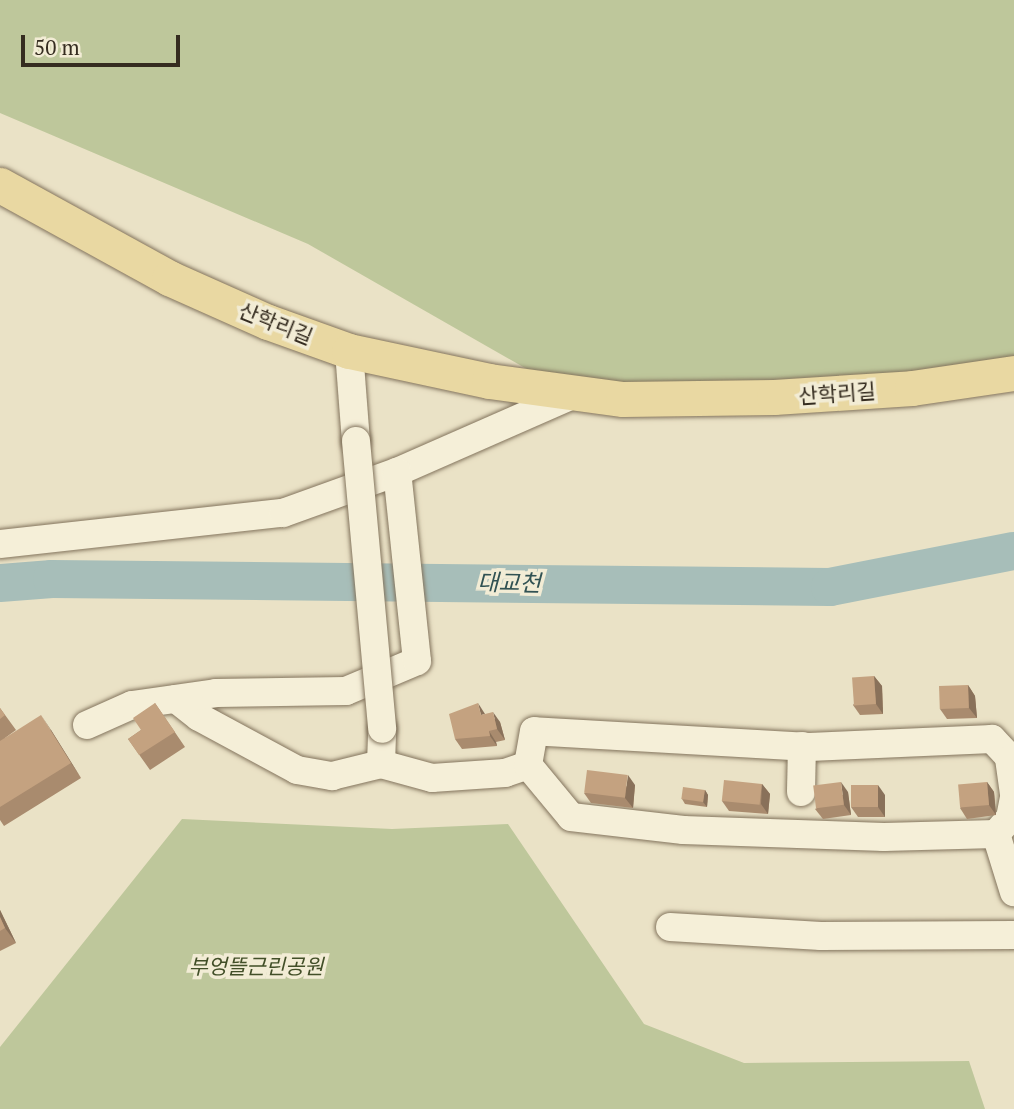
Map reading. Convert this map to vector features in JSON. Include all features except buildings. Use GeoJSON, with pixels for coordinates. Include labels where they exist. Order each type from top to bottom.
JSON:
{"type":"FeatureCollection","features":[{"type":"Feature","properties":{"kind":"main road","name":"산학리길"},"geometry":{"type":"LineString","coordinates":[[0,185],[169,278],[349,351],[489,381],[623,399],[774,397],[912,388],[1014,373]]}},
{"type":"Feature","properties":{"kind":"street"},"geometry":{"type":"LineString","coordinates":[[349,351],[382,729],[381,764]]}},
{"type":"Feature","properties":{"kind":"street","name":"산학리길"},"geometry":{"type":"LineString","coordinates":[[0,544],[283,513],[397,472],[575,394]]}},
{"type":"Feature","properties":{"kind":"street"},"geometry":{"type":"LineString","coordinates":[[87,725],[132,705],[176,699],[346,691],[417,661],[397,472]]}},
{"type":"Feature","properties":{"kind":"street"},"geometry":{"type":"LineString","coordinates":[[176,699],[199,717],[297,771],[332,776],[381,764],[432,778],[505,773],[528,765]]}},
{"type":"Feature","properties":{"kind":"street"},"geometry":{"type":"LineString","coordinates":[[534,731],[802,746],[992,739],[1009,757],[1014,796],[1010,818],[996,834],[764,834],[571,817],[528,765],[534,731]]}},
{"type":"Feature","properties":{"kind":"street"},"geometry":{"type":"LineString","coordinates":[[801,792],[802,746]]}},
{"type":"Feature","properties":{"kind":"street"},"geometry":{"type":"LineString","coordinates":[[996,834],[1014,892]]}},
{"type":"Feature","properties":{"kind":"street"},"geometry":{"type":"LineString","coordinates":[[670,927],[821,936],[1014,935]]}},
{"type":"Feature","properties":{"kind":"green space"},"geometry":{"type":"Polygon","coordinates":[[[0,0],[1014,0],[1014,372],[946,383],[553,384],[308,244],[0,113],[0,0]]]}},
{"type":"Feature","properties":{"kind":"green space","name":"부엉뜰근린공원"},"geometry":{"type":"Polygon","coordinates":[[[182,819],[392,829],[508,824],[644,1024],[744,1063],[969,1061],[985,1109],[0,1109],[0,1047],[182,819]]]}},
{"type":"Feature","properties":{"kind":"waterway","name":"대교천"},"geometry":{"type":"LineString","coordinates":[[0,583],[52,579],[830,587],[1014,551]]}}]}
